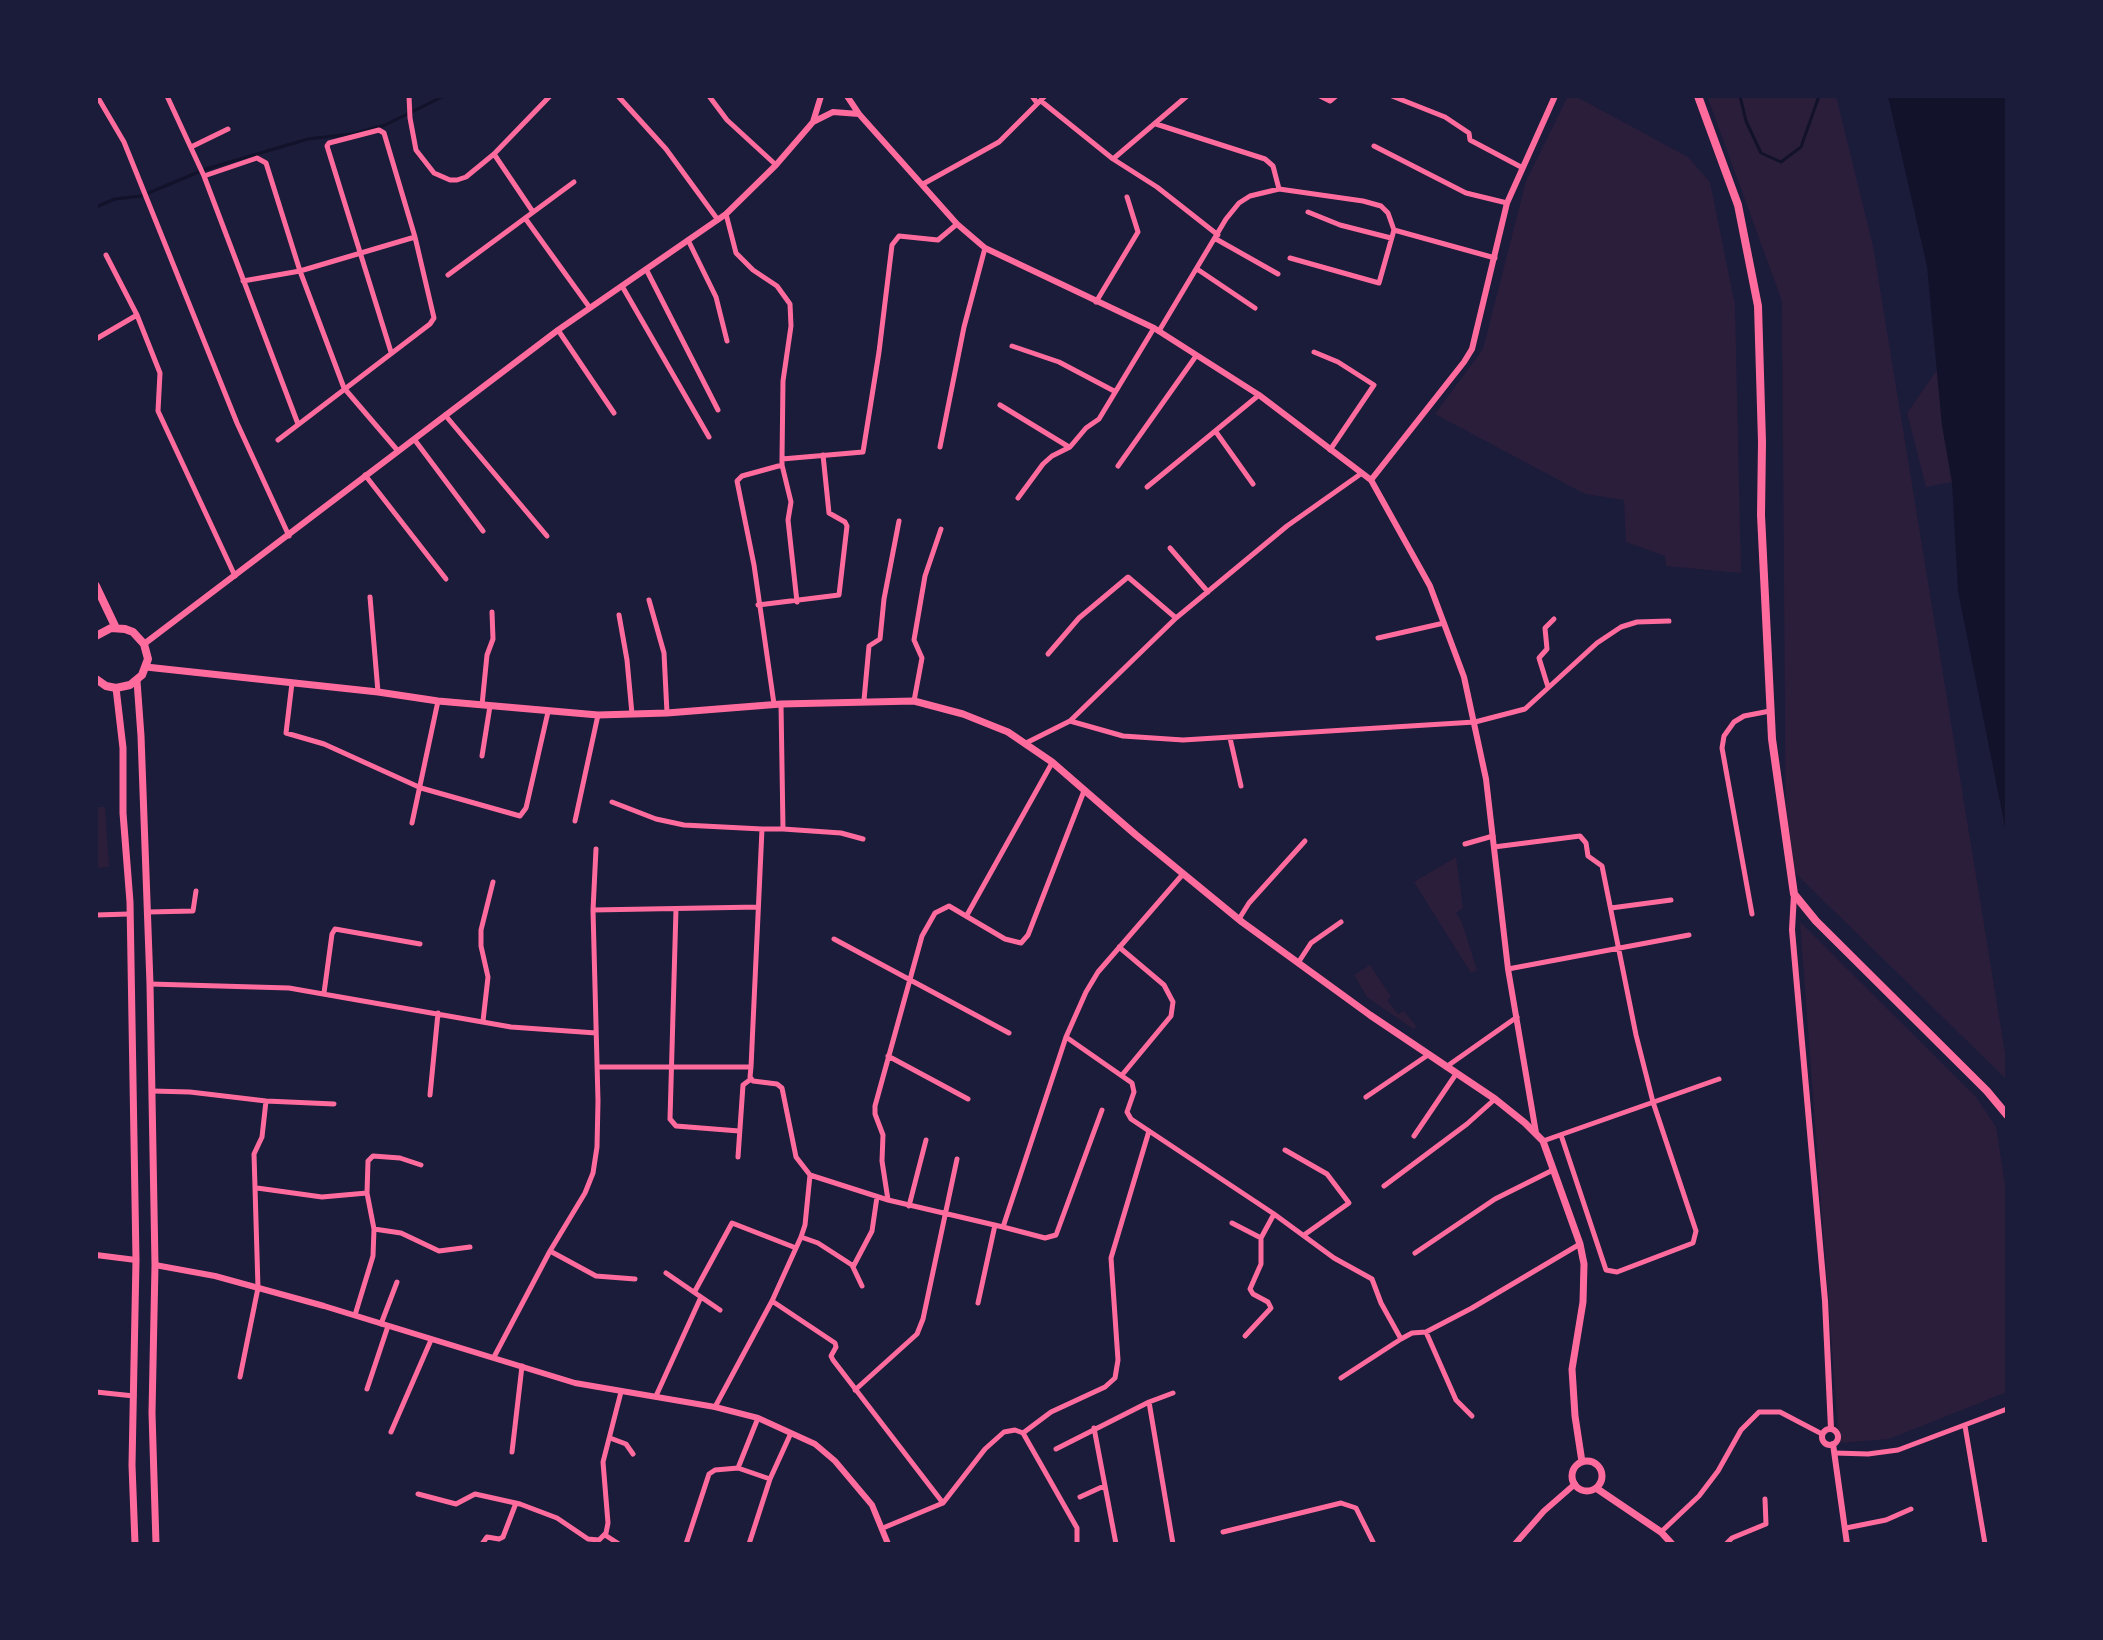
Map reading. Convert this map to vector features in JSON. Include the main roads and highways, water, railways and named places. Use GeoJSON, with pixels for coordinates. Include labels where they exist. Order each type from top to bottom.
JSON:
{"type":"FeatureCollection","features":[{"type":"Feature","properties":{"kind":"main road"},"geometry":{"type":"LineString","coordinates":[[1698,96],[1738,205],[1757,295],[1761,515],[1771,711],[1779,801],[1794,894],[1816,921],[1987,1091],[2007,1115]]}},
{"type":"Feature","properties":{"kind":"main road"},"geometry":{"type":"LineString","coordinates":[[96,586],[116,628]]}},
{"type":"Feature","properties":{"kind":"main road"},"geometry":{"type":"LineString","coordinates":[[96,636],[116,628],[133,632],[147,651],[146,667],[137,681],[150,984],[155,1265],[152,1413],[156,1544]]}},
{"type":"Feature","properties":{"kind":"main road"},"geometry":{"type":"LineString","coordinates":[[146,667],[438,701],[598,715],[864,700],[914,701],[963,714],[1008,732],[1052,762],[1239,919],[1428,1055],[1495,1099],[1543,1141],[1580,1244],[1584,1283],[1572,1369],[1582,1462]]}},
{"type":"Feature","properties":{"kind":"main road"},"geometry":{"type":"LineString","coordinates":[[96,679],[116,688],[137,681]]}},
{"type":"Feature","properties":{"kind":"main road"},"geometry":{"type":"LineString","coordinates":[[116,688],[123,748],[129,914],[136,1260],[135,1544]]}},
{"type":"Feature","properties":{"kind":"main road"},"geometry":{"type":"LineString","coordinates":[[1596,1488],[1602,1475],[1600,1468],[1595,1463],[1582,1462],[1573,1471],[1575,1484],[1585,1490],[1596,1488],[1661,1532],[1672,1544]]}},
{"type":"Feature","properties":{"kind":"waterway"},"geometry":{"type":"LineString","coordinates":[[96,207],[115,199],[141,196],[206,169],[308,139],[352,134],[385,125],[444,96]]}},
{"type":"Feature","properties":{"kind":"waterway"},"geometry":{"type":"LineString","coordinates":[[1740,96],[1746,121],[1761,153],[1781,162],[1801,147],[1819,96]]}}]}
